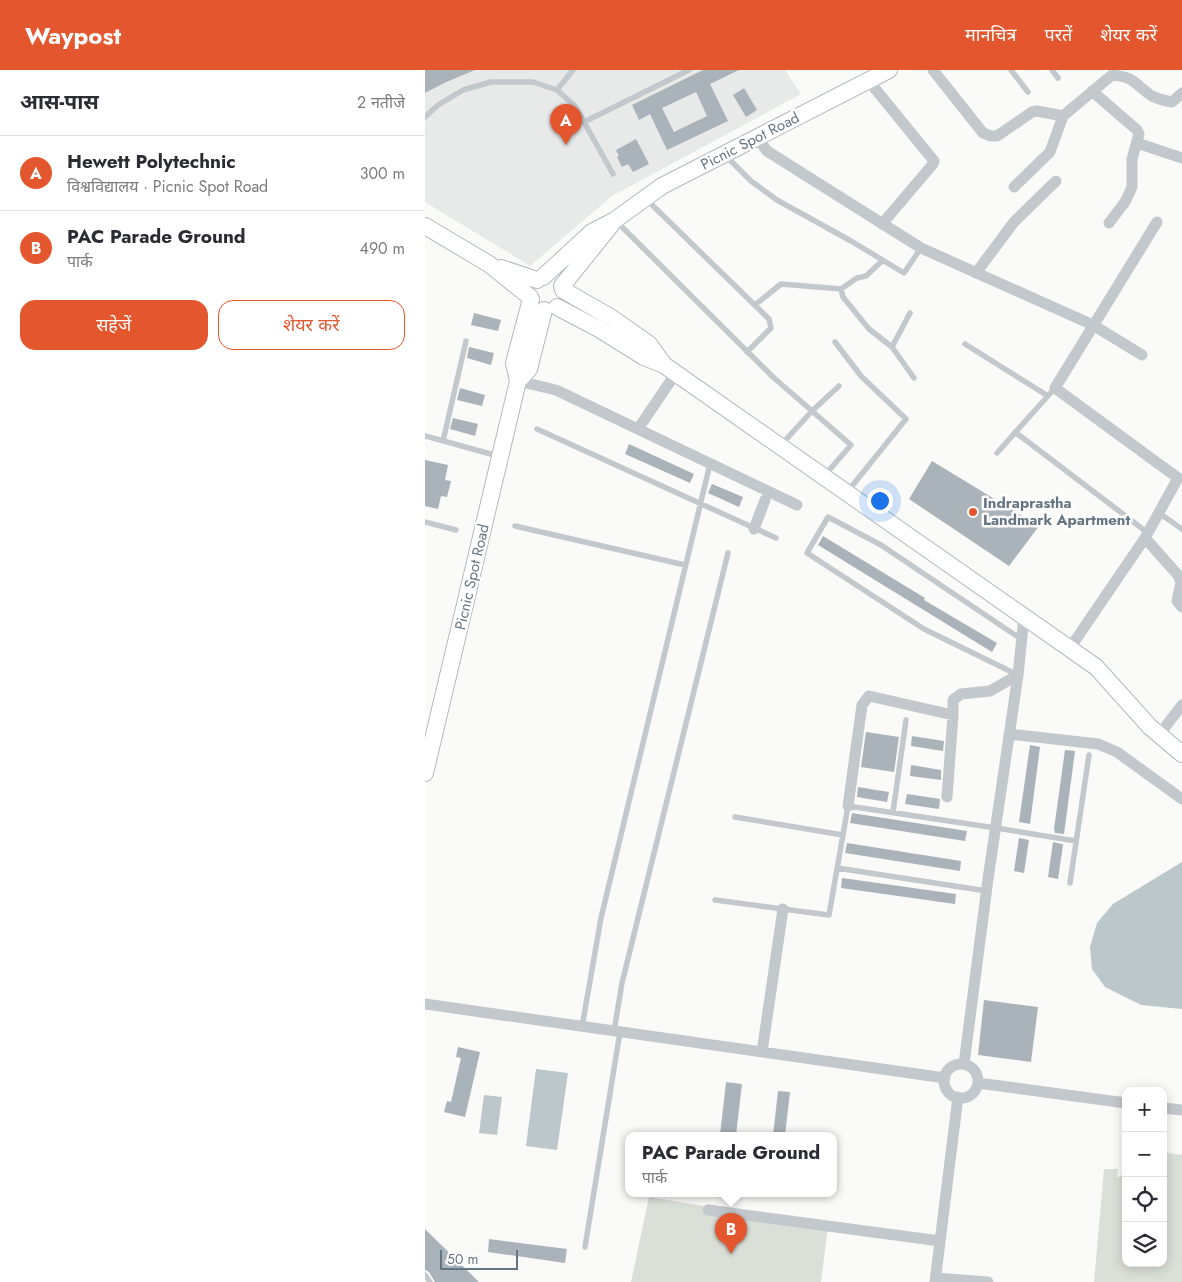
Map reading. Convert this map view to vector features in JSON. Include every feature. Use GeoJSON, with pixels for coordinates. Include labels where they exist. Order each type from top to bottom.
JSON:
{"type":"FeatureCollection","features":[{"type":"Feature","properties":{"kind":"street","name":"Picnic Spot Road"},"geometry":{"type":"LineString","coordinates":[[540,278],[592,232],[615,220],[662,186],[889,70]]}},
{"type":"Feature","properties":{"kind":"street"},"geometry":{"type":"LineString","coordinates":[[933,70],[983,133],[991,136],[997,136],[1031,112],[1037,111],[1063,116]]}},
{"type":"Feature","properties":{"kind":"street"},"geometry":{"type":"LineString","coordinates":[[1014,187],[1050,152],[1063,116],[1112,75],[1132,79],[1151,95],[1162,100],[1172,102],[1182,93]]}},
{"type":"Feature","properties":{"kind":"street"},"geometry":{"type":"LineString","coordinates":[[868,80],[934,160],[933,164],[882,224]]}},
{"type":"Feature","properties":{"kind":"street"},"geometry":{"type":"LineString","coordinates":[[1093,91],[1137,130],[1139,134],[1132,159],[1132,187],[1125,202],[1109,223]]}},
{"type":"Feature","properties":{"kind":"street"},"geometry":{"type":"LineString","coordinates":[[757,137],[767,151],[921,248],[1093,325],[1142,354]]}},
{"type":"Feature","properties":{"kind":"street"},"geometry":{"type":"LineString","coordinates":[[1137,144],[1182,158]]}},
{"type":"Feature","properties":{"kind":"street"},"geometry":{"type":"LineString","coordinates":[[976,273],[1014,222],[1055,181]]}},
{"type":"Feature","properties":{"kind":"street","name":"Picnic Spot Road"},"geometry":{"type":"LineString","coordinates":[[562,288],[615,220]]}},
{"type":"Feature","properties":{"kind":"street"},"geometry":{"type":"LineString","coordinates":[[1070,648],[1147,535],[1178,478],[1052,392],[1157,222]]}},
{"type":"Feature","properties":{"kind":"street"},"geometry":{"type":"LineString","coordinates":[[425,226],[489,264],[531,298],[536,306],[550,308],[599,329],[644,357],[670,369],[847,492],[1096,667],[1149,727],[1182,754]]}},
{"type":"Feature","properties":{"kind":"street"},"geometry":{"type":"LineString","coordinates":[[489,264],[540,278],[556,280],[562,288],[612,318],[649,344],[670,369]]}},
{"type":"Feature","properties":{"kind":"street"},"geometry":{"type":"LineString","coordinates":[[531,298],[531,287],[540,278]]}},
{"type":"Feature","properties":{"kind":"street"},"geometry":{"type":"LineString","coordinates":[[550,308],[563,297],[562,288]]}},
{"type":"Feature","properties":{"kind":"street","name":"Picnic Spot Road"},"geometry":{"type":"LineString","coordinates":[[426,764],[518,380],[514,364],[531,298]]}},
{"type":"Feature","properties":{"kind":"street","name":"Picnic Spot Road"},"geometry":{"type":"LineString","coordinates":[[518,380],[529,369],[550,308]]}},
{"type":"Feature","properties":{"kind":"street"},"geometry":{"type":"LineString","coordinates":[[637,429],[670,369]]}},
{"type":"Feature","properties":{"kind":"street"},"geometry":{"type":"LineString","coordinates":[[518,380],[556,390],[797,505]]}},
{"type":"Feature","properties":{"kind":"street"},"geometry":{"type":"LineString","coordinates":[[754,529],[765,500]]}},
{"type":"Feature","properties":{"kind":"street"},"geometry":{"type":"LineString","coordinates":[[1147,535],[1178,575],[1181,583],[1177,601],[1182,607]]}},
{"type":"Feature","properties":{"kind":"street"},"geometry":{"type":"LineString","coordinates":[[964,1064],[1018,674],[1024,617]]}},
{"type":"Feature","properties":{"kind":"street"},"geometry":{"type":"LineString","coordinates":[[947,797],[953,700],[961,694],[990,692],[1018,674]]}},
{"type":"Feature","properties":{"kind":"street"},"geometry":{"type":"LineString","coordinates":[[848,806],[862,704],[869,696],[953,714]]}},
{"type":"Feature","properties":{"kind":"street"},"geometry":{"type":"LineString","coordinates":[[1159,735],[1182,705]]}},
{"type":"Feature","properties":{"kind":"street"},"geometry":{"type":"LineString","coordinates":[[1009,734],[1098,744],[1117,752],[1182,799]]}},
{"type":"Feature","properties":{"kind":"street"},"geometry":{"type":"LineString","coordinates":[[762,1052],[783,909]]}},
{"type":"Feature","properties":{"kind":"street"},"geometry":{"type":"LineString","coordinates":[[425,1004],[945,1078]]}},
{"type":"Feature","properties":{"kind":"street"},"geometry":{"type":"LineString","coordinates":[[964,1064],[975,1071],[978,1082],[971,1094],[958,1097],[947,1090],[945,1078],[951,1067],[964,1064]]}},
{"type":"Feature","properties":{"kind":"street"},"geometry":{"type":"LineString","coordinates":[[978,1082],[1122,1102]]}},
{"type":"Feature","properties":{"kind":"street"},"geometry":{"type":"LineString","coordinates":[[958,1097],[936,1280],[988,1282]]}},
{"type":"Feature","properties":{"kind":"street"},"geometry":{"type":"LineString","coordinates":[[1167,1108],[1182,1110]]}},
{"type":"Feature","properties":{"kind":"street"},"geometry":{"type":"LineString","coordinates":[[708,1210],[941,1241]]}},
{"type":"Feature","properties":{"kind":"lane"},"geometry":{"type":"LineString","coordinates":[[557,90],[573,70]]}},
{"type":"Feature","properties":{"kind":"lane"},"geometry":{"type":"LineString","coordinates":[[584,122],[689,70]]}},
{"type":"Feature","properties":{"kind":"lane"},"geometry":{"type":"LineString","coordinates":[[1011,70],[1028,92]]}},
{"type":"Feature","properties":{"kind":"lane"},"geometry":{"type":"LineString","coordinates":[[1052,70],[1058,78]]}},
{"type":"Feature","properties":{"kind":"lane"},"geometry":{"type":"LineString","coordinates":[[425,117],[438,105],[463,90],[491,82],[533,82],[557,90],[575,106],[613,174]]}},
{"type":"Feature","properties":{"kind":"lane"},"geometry":{"type":"LineString","coordinates":[[724,154],[751,181],[777,200],[851,240],[904,274],[921,248]]}},
{"type":"Feature","properties":{"kind":"lane"},"geometry":{"type":"LineString","coordinates":[[645,198],[769,319],[771,328],[747,352]]}},
{"type":"Feature","properties":{"kind":"lane"},"geometry":{"type":"LineString","coordinates":[[615,220],[773,377],[851,444],[824,477]]}},
{"type":"Feature","properties":{"kind":"lane"},"geometry":{"type":"LineString","coordinates":[[755,305],[781,284],[841,289],[857,278],[866,276],[882,261]]}},
{"type":"Feature","properties":{"kind":"lane"},"geometry":{"type":"LineString","coordinates":[[841,289],[843,297],[869,329],[892,347],[914,378]]}},
{"type":"Feature","properties":{"kind":"lane"},"geometry":{"type":"LineString","coordinates":[[892,347],[910,313]]}},
{"type":"Feature","properties":{"kind":"lane"},"geometry":{"type":"LineString","coordinates":[[443,440],[466,341]]}},
{"type":"Feature","properties":{"kind":"lane"},"geometry":{"type":"LineString","coordinates":[[835,342],[861,376],[906,419],[847,492]]}},
{"type":"Feature","properties":{"kind":"lane"},"geometry":{"type":"LineString","coordinates":[[965,344],[1052,392],[997,453]]}},
{"type":"Feature","properties":{"kind":"lane"},"geometry":{"type":"LineString","coordinates":[[780,446],[812,411],[839,386]]}},
{"type":"Feature","properties":{"kind":"lane"},"geometry":{"type":"LineString","coordinates":[[537,429],[776,538]]}},
{"type":"Feature","properties":{"kind":"lane"},"geometry":{"type":"LineString","coordinates":[[1015,432],[1147,535]]}},
{"type":"Feature","properties":{"kind":"lane"},"geometry":{"type":"LineString","coordinates":[[425,436],[500,456]]}},
{"type":"Feature","properties":{"kind":"lane"},"geometry":{"type":"LineString","coordinates":[[582,1027],[601,918],[710,463]]}},
{"type":"Feature","properties":{"kind":"lane"},"geometry":{"type":"LineString","coordinates":[[1159,513],[1182,529]]}},
{"type":"Feature","properties":{"kind":"lane"},"geometry":{"type":"LineString","coordinates":[[1018,674],[924,629],[807,553],[828,517],[881,545],[1021,639]]}},
{"type":"Feature","properties":{"kind":"lane"},"geometry":{"type":"LineString","coordinates":[[425,522],[457,530]]}},
{"type":"Feature","properties":{"kind":"lane"},"geometry":{"type":"LineString","coordinates":[[515,526],[685,565]]}},
{"type":"Feature","properties":{"kind":"lane"},"geometry":{"type":"LineString","coordinates":[[585,1247],[617,1032],[622,983],[728,553]]}},
{"type":"Feature","properties":{"kind":"lane"},"geometry":{"type":"LineString","coordinates":[[893,812],[906,720]]}},
{"type":"Feature","properties":{"kind":"lane"},"geometry":{"type":"LineString","coordinates":[[1070,883],[1089,755]]}},
{"type":"Feature","properties":{"kind":"lane"},"geometry":{"type":"LineString","coordinates":[[715,900],[829,915],[848,806],[1076,841]]}},
{"type":"Feature","properties":{"kind":"lane"},"geometry":{"type":"LineString","coordinates":[[735,817],[843,835]]}},
{"type":"Feature","properties":{"kind":"lane"},"geometry":{"type":"LineString","coordinates":[[837,868],[987,891]]}},
{"type":"Feature","properties":{"kind":"lane"},"geometry":{"type":"LineString","coordinates":[[425,1275],[430,1282]]}},
{"type":"Feature","properties":{"kind":"shaded area"},"geometry":{"type":"Polygon","coordinates":[[[425,70],[785,70],[801,94],[612,196],[530,266],[425,202],[425,70]]]}},
{"type":"Feature","properties":{"kind":"shaded area"},"geometry":{"type":"Polygon","coordinates":[[[1182,862],[1182,1009],[1141,1005],[1105,987],[1092,969],[1090,947],[1097,923],[1113,904],[1182,862]]]}},
{"type":"Feature","properties":{"kind":"shaded area"},"geometry":{"type":"Polygon","coordinates":[[[536,1069],[568,1073],[557,1150],[526,1146],[536,1069]]]}},
{"type":"Feature","properties":{"kind":"shaded area"},"geometry":{"type":"Polygon","coordinates":[[[484,1095],[502,1097],[497,1135],[479,1133],[484,1095]]]}},
{"type":"Feature","properties":{"kind":"shaded area"},"geometry":{"type":"Polygon","coordinates":[[[1167,1153],[1182,1155],[1182,1282],[1094,1282],[1104,1169],[1118,1169],[1117,1178],[1122,1175],[1122,1267],[1167,1267],[1167,1153]]]}},
{"type":"Feature","properties":{"kind":"shaded area"},"geometry":{"type":"Polygon","coordinates":[[[649,1197],[828,1226],[821,1282],[631,1282],[649,1197]]]}},
{"type":"Feature","properties":{"kind":"building"},"geometry":{"type":"Polygon","coordinates":[[[425,70],[475,70],[425,93],[425,70]]]}},
{"type":"Feature","properties":{"kind":"building"},"geometry":{"type":"Polygon","coordinates":[[[703,70],[739,70],[710,84],[728,121],[667,150],[650,114],[639,120],[632,105],[703,70]],[[696,92],[662,108],[674,132],[707,116],[696,92]]]}},
{"type":"Feature","properties":{"kind":"building"},"geometry":{"type":"Polygon","coordinates":[[[744,88],[757,110],[746,117],[733,95],[744,88]]]}},
{"type":"Feature","properties":{"kind":"building"},"geometry":{"type":"Polygon","coordinates":[[[636,139],[649,164],[633,172],[628,164],[622,167],[616,150],[636,139]]]}},
{"type":"Feature","properties":{"kind":"building"},"geometry":{"type":"Polygon","coordinates":[[[474,313],[501,320],[498,331],[471,325],[474,313]]]}},
{"type":"Feature","properties":{"kind":"building"},"geometry":{"type":"Polygon","coordinates":[[[469,347],[494,353],[491,365],[467,358],[469,347]]]}},
{"type":"Feature","properties":{"kind":"building"},"geometry":{"type":"Polygon","coordinates":[[[460,388],[485,395],[482,406],[457,400],[460,388]]]}},
{"type":"Feature","properties":{"kind":"building"},"geometry":{"type":"Polygon","coordinates":[[[453,418],[478,424],[475,436],[450,429],[453,418]]]}},
{"type":"Feature","properties":{"kind":"building"},"geometry":{"type":"Polygon","coordinates":[[[629,444],[694,474],[690,483],[625,454],[629,444]]]}},
{"type":"Feature","properties":{"kind":"building"},"geometry":{"type":"Polygon","coordinates":[[[425,460],[448,465],[445,480],[451,481],[447,497],[441,496],[438,509],[425,506],[425,460]]]}},
{"type":"Feature","properties":{"kind":"building","name":"Indraprastha Landmark Apartment"},"geometry":{"type":"Polygon","coordinates":[[[932,461],[1039,526],[1009,566],[909,499],[932,461]]]}},
{"type":"Feature","properties":{"kind":"building"},"geometry":{"type":"Polygon","coordinates":[[[712,484],[743,497],[739,507],[708,493],[712,484]]]}},
{"type":"Feature","properties":{"kind":"building"},"geometry":{"type":"Polygon","coordinates":[[[823,536],[925,598],[924,600],[997,643],[992,652],[818,545],[823,536]]]}},
{"type":"Feature","properties":{"kind":"building"},"geometry":{"type":"Polygon","coordinates":[[[866,732],[899,737],[894,772],[861,767],[866,732]]]}},
{"type":"Feature","properties":{"kind":"building"},"geometry":{"type":"Polygon","coordinates":[[[912,736],[944,741],[943,751],[911,746],[912,736]]]}},
{"type":"Feature","properties":{"kind":"building"},"geometry":{"type":"Polygon","coordinates":[[[1030,745],[1040,747],[1030,824],[1019,822],[1030,745]]]}},
{"type":"Feature","properties":{"kind":"building"},"geometry":{"type":"Polygon","coordinates":[[[1065,750],[1075,751],[1064,834],[1055,833],[1054,829],[1065,750]]]}},
{"type":"Feature","properties":{"kind":"building"},"geometry":{"type":"Polygon","coordinates":[[[911,765],[941,770],[941,780],[910,776],[911,765]]]}},
{"type":"Feature","properties":{"kind":"building"},"geometry":{"type":"Polygon","coordinates":[[[858,787],[889,792],[887,802],[857,797],[858,787]]]}},
{"type":"Feature","properties":{"kind":"building"},"geometry":{"type":"Polygon","coordinates":[[[907,794],[940,799],[939,809],[905,804],[907,794]]]}},
{"type":"Feature","properties":{"kind":"building"},"geometry":{"type":"Polygon","coordinates":[[[852,813],[967,831],[965,841],[850,823],[852,813]]]}},
{"type":"Feature","properties":{"kind":"building"},"geometry":{"type":"Polygon","coordinates":[[[1019,838],[1029,840],[1024,873],[1014,871],[1019,838]]]}},
{"type":"Feature","properties":{"kind":"building"},"geometry":{"type":"Polygon","coordinates":[[[1053,842],[1063,845],[1058,879],[1048,877],[1053,842]]]}},
{"type":"Feature","properties":{"kind":"building"},"geometry":{"type":"Polygon","coordinates":[[[847,843],[961,861],[960,871],[845,853],[847,843]]]}},
{"type":"Feature","properties":{"kind":"building"},"geometry":{"type":"Polygon","coordinates":[[[842,878],[956,894],[955,904],[841,888],[842,878]]]}},
{"type":"Feature","properties":{"kind":"building"},"geometry":{"type":"Polygon","coordinates":[[[984,1000],[1038,1007],[1031,1062],[978,1055],[984,1000]]]}},
{"type":"Feature","properties":{"kind":"building"},"geometry":{"type":"Polygon","coordinates":[[[458,1047],[480,1052],[465,1117],[444,1112],[447,1101],[451,1102],[461,1058],[456,1057],[458,1047]]]}},
{"type":"Feature","properties":{"kind":"building"},"geometry":{"type":"Polygon","coordinates":[[[726,1082],[742,1084],[736,1132],[720,1132],[726,1082]]]}},
{"type":"Feature","properties":{"kind":"building"},"geometry":{"type":"Polygon","coordinates":[[[778,1091],[790,1092],[785,1132],[773,1132],[778,1091]]]}},
{"type":"Feature","properties":{"kind":"building"},"geometry":{"type":"Polygon","coordinates":[[[425,1229],[479,1282],[435,1282],[429,1272],[425,1270],[425,1229]]]}},
{"type":"Feature","properties":{"kind":"building"},"geometry":{"type":"Polygon","coordinates":[[[489,1239],[567,1249],[565,1263],[488,1252],[489,1239]]]}},
{"type":"Feature","properties":{"kind":"place","name":"Hewett Polytechnic"},"geometry":{"type":"Point","coordinates":[566,145]}},
{"type":"Feature","properties":{"kind":"place","name":"Indraprastha Landmark Apartment"},"geometry":{"type":"Point","coordinates":[973,512]}},
{"type":"Feature","properties":{"kind":"place","name":"PAC Parade Ground"},"geometry":{"type":"Point","coordinates":[731,1254]}}]}
